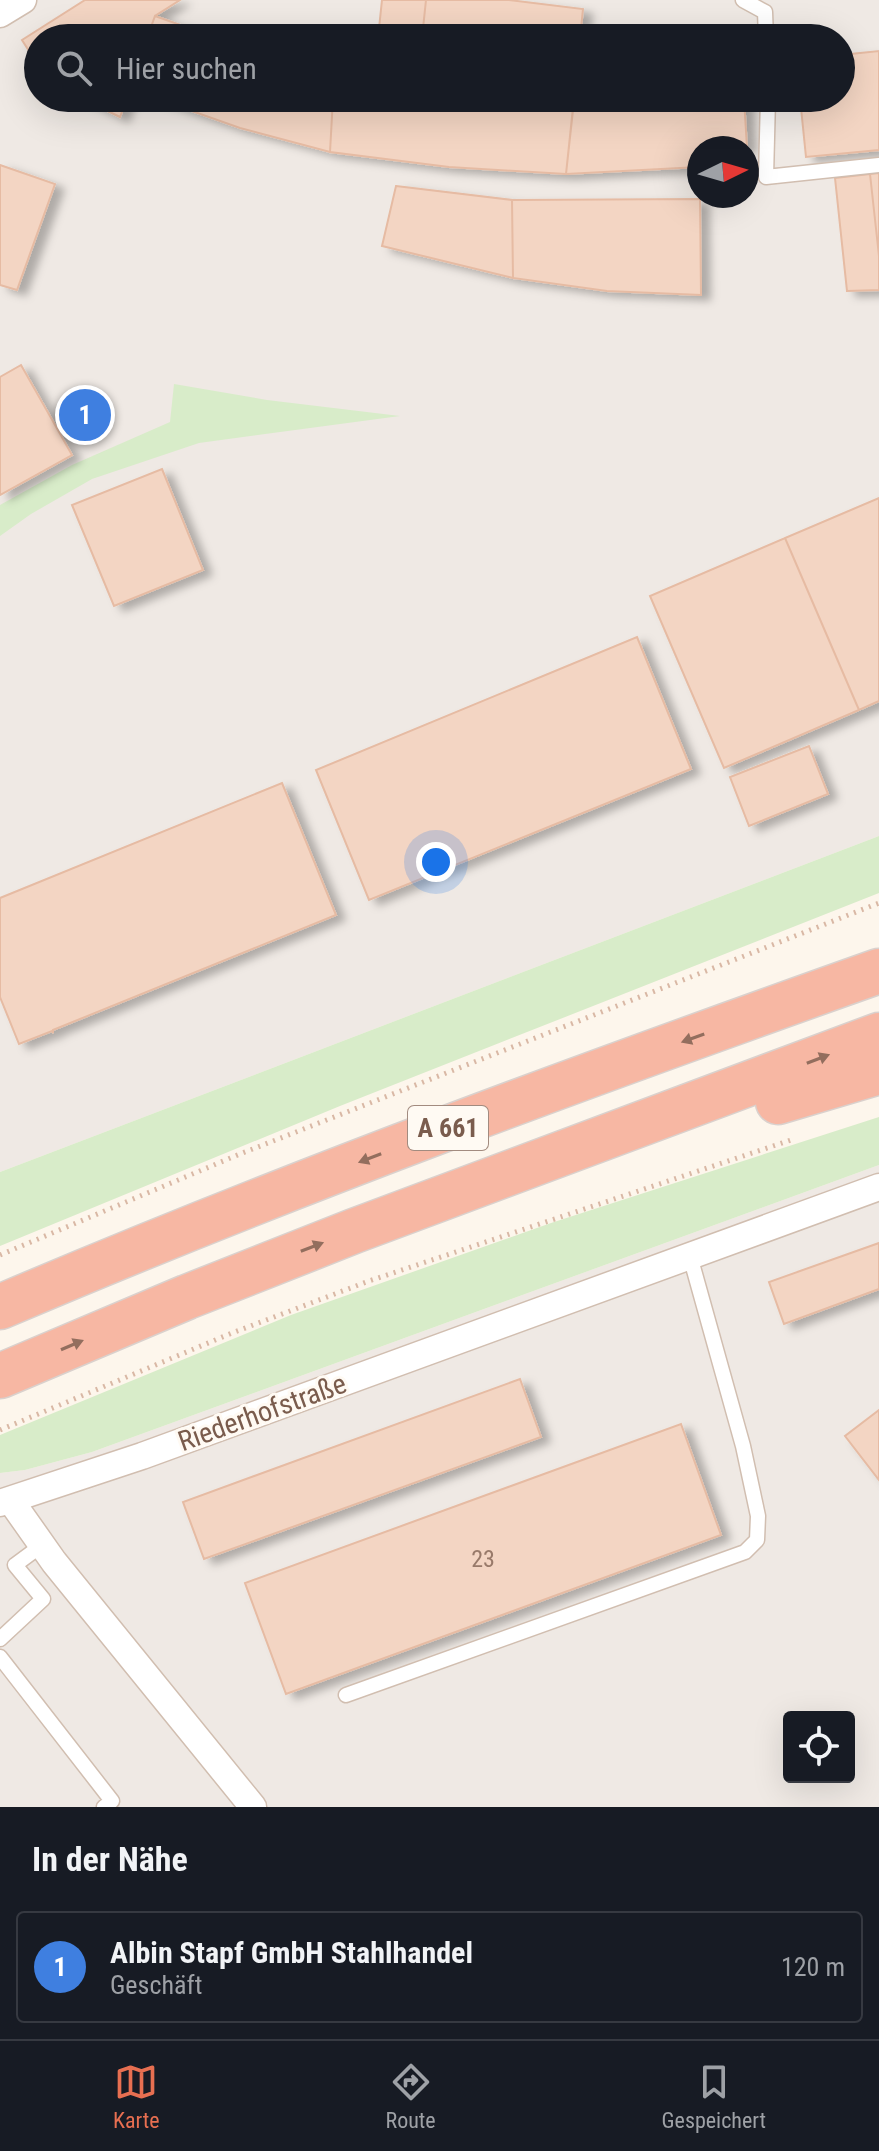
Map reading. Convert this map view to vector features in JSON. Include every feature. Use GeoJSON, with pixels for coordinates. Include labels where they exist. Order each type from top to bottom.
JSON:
{"type":"FeatureCollection","features":[{"type":"Feature","properties":{"kind":"highway"},"geometry":{"type":"LineString","coordinates":[[766,1011],[879,950]]}},
{"type":"Feature","properties":{"kind":"highway","name":"A 661"},"geometry":{"type":"LineString","coordinates":[[0,1307],[132,1250],[329,1173],[879,971]]}},
{"type":"Feature","properties":{"kind":"highway","name":"A 661"},"geometry":{"type":"LineString","coordinates":[[0,1376],[228,1280],[354,1231],[879,1035]]}},
{"type":"Feature","properties":{"kind":"highway"},"geometry":{"type":"LineString","coordinates":[[535,1165],[740,1114],[879,1072]]}},
{"type":"Feature","properties":{"kind":"street"},"geometry":{"type":"LineString","coordinates":[[0,14],[23,0]]}},
{"type":"Feature","properties":{"kind":"street","name":"Riederhofstraße"},"geometry":{"type":"LineString","coordinates":[[253,1807],[5,1502],[879,1187]]}},
{"type":"Feature","properties":{"kind":"lane"},"geometry":{"type":"LineString","coordinates":[[743,0],[765,12],[765,24]]}},
{"type":"Feature","properties":{"kind":"lane"},"geometry":{"type":"LineString","coordinates":[[768,112],[766,177],[879,165]]}},
{"type":"Feature","properties":{"kind":"lane"},"geometry":{"type":"LineString","coordinates":[[346,1695],[745,1552],[757,1540],[758,1516],[743,1446],[690,1256]]}},
{"type":"Feature","properties":{"kind":"lane"},"geometry":{"type":"LineString","coordinates":[[0,1639],[43,1599],[15,1565],[42,1545]]}},
{"type":"Feature","properties":{"kind":"lane"},"geometry":{"type":"LineString","coordinates":[[0,1657],[112,1801],[104,1807]]}},
{"type":"Feature","properties":{"kind":"path"},"geometry":{"type":"LineString","coordinates":[[0,1255],[240,1154],[879,903]]}},
{"type":"Feature","properties":{"kind":"path"},"geometry":{"type":"LineString","coordinates":[[0,1430],[204,1344],[369,1281],[806,1135]]}},
{"type":"Feature","properties":{"kind":"shaded area"},"geometry":{"type":"Polygon","coordinates":[[[0,0],[879,0],[879,836],[0,1172],[0,0]]]}},
{"type":"Feature","properties":{"kind":"shaded area"},"geometry":{"type":"Polygon","coordinates":[[[879,1165],[879,1807],[0,1807],[0,1473],[25,1470],[92,1452],[879,1165]]]}},
{"type":"Feature","properties":{"kind":"green space"},"geometry":{"type":"Polygon","coordinates":[[[174,384],[267,400],[400,416],[199,443],[92,479],[0,536],[0,505],[72,465],[170,422],[174,384]]]}},
{"type":"Feature","properties":{"kind":"green space"},"geometry":{"type":"Polygon","coordinates":[[[879,836],[879,893],[340,1106],[0,1246],[0,1172],[879,836]]]}},
{"type":"Feature","properties":{"kind":"green space"},"geometry":{"type":"Polygon","coordinates":[[[879,1117],[879,1165],[92,1452],[25,1470],[0,1473],[0,1435],[291,1315],[551,1223],[879,1117]]]}},
{"type":"Feature","properties":{"kind":"building"},"geometry":{"type":"Polygon","coordinates":[[[85,0],[180,0],[155,16],[152,24],[47,24],[85,0]]]}},
{"type":"Feature","properties":{"kind":"building"},"geometry":{"type":"Polygon","coordinates":[[[382,0],[426,0],[423,24],[379,24],[382,0]]]}},
{"type":"Feature","properties":{"kind":"building"},"geometry":{"type":"Polygon","coordinates":[[[426,0],[509,0],[583,9],[581,24],[423,24],[426,0]]]}},
{"type":"Feature","properties":{"kind":"building"},"geometry":{"type":"Polygon","coordinates":[[[155,16],[178,24],[152,24],[155,16]]]}},
{"type":"Feature","properties":{"kind":"building"},"geometry":{"type":"Polygon","coordinates":[[[879,51],[879,150],[806,157],[801,112],[855,112],[855,54],[879,51]]]}},
{"type":"Feature","properties":{"kind":"building"},"geometry":{"type":"Polygon","coordinates":[[[195,112],[332,112],[330,152],[240,128],[195,112]]]}},
{"type":"Feature","properties":{"kind":"building"},"geometry":{"type":"Polygon","coordinates":[[[332,112],[573,112],[566,174],[449,167],[330,152],[332,112]]]}},
{"type":"Feature","properties":{"kind":"building"},"geometry":{"type":"Polygon","coordinates":[[[573,112],[745,112],[746,136],[687,136],[687,168],[566,174],[573,112]]]}},
{"type":"Feature","properties":{"kind":"building"},"geometry":{"type":"Polygon","coordinates":[[[0,165],[55,184],[17,290],[0,285],[0,165]]]}},
{"type":"Feature","properties":{"kind":"building"},"geometry":{"type":"Polygon","coordinates":[[[879,173],[879,256],[870,174],[879,173]]]}},
{"type":"Feature","properties":{"kind":"building"},"geometry":{"type":"Polygon","coordinates":[[[870,174],[879,256],[879,290],[847,291],[835,178],[870,174]]]}},
{"type":"Feature","properties":{"kind":"building"},"geometry":{"type":"Polygon","coordinates":[[[396,186],[512,200],[513,278],[382,246],[396,186]]]}},
{"type":"Feature","properties":{"kind":"building"},"geometry":{"type":"Polygon","coordinates":[[[687,199],[687,208],[700,208],[701,295],[607,291],[513,278],[512,200],[687,199]]]}},
{"type":"Feature","properties":{"kind":"building"},"geometry":{"type":"Polygon","coordinates":[[[21,365],[72,455],[0,495],[0,377],[21,365]]]}},
{"type":"Feature","properties":{"kind":"building"},"geometry":{"type":"Polygon","coordinates":[[[162,469],[203,570],[114,606],[72,505],[162,469]]]}},
{"type":"Feature","properties":{"kind":"building"},"geometry":{"type":"Polygon","coordinates":[[[879,498],[879,701],[859,710],[785,538],[879,498]]]}},
{"type":"Feature","properties":{"kind":"building"},"geometry":{"type":"Polygon","coordinates":[[[785,538],[859,710],[724,768],[650,596],[785,538]]]}},
{"type":"Feature","properties":{"kind":"building"},"geometry":{"type":"Polygon","coordinates":[[[637,637],[691,769],[369,900],[316,770],[637,637]]]}},
{"type":"Feature","properties":{"kind":"building"},"geometry":{"type":"Polygon","coordinates":[[[809,746],[828,794],[749,826],[730,777],[809,746]]]}},
{"type":"Feature","properties":{"kind":"building"},"geometry":{"type":"Polygon","coordinates":[[[282,783],[336,915],[53,1030],[53,1033],[19,1044],[0,997],[0,898],[282,783]]]}},
{"type":"Feature","properties":{"kind":"building"},"geometry":{"type":"Polygon","coordinates":[[[879,1243],[879,1289],[784,1324],[769,1282],[879,1243]]]}},
{"type":"Feature","properties":{"kind":"building"},"geometry":{"type":"Polygon","coordinates":[[[520,1379],[541,1437],[204,1559],[183,1502],[520,1379]]]}},
{"type":"Feature","properties":{"kind":"building"},"geometry":{"type":"Polygon","coordinates":[[[879,1410],[879,1480],[845,1436],[879,1410]]]}},
{"type":"Feature","properties":{"kind":"building"},"geometry":{"type":"Polygon","coordinates":[[[681,1424],[721,1535],[286,1694],[245,1583],[681,1424]]]}},
{"type":"Feature","properties":{"kind":"place","name":"Albin Stapf GmbH Stahlhandel"},"geometry":{"type":"Point","coordinates":[85,415]}}]}
